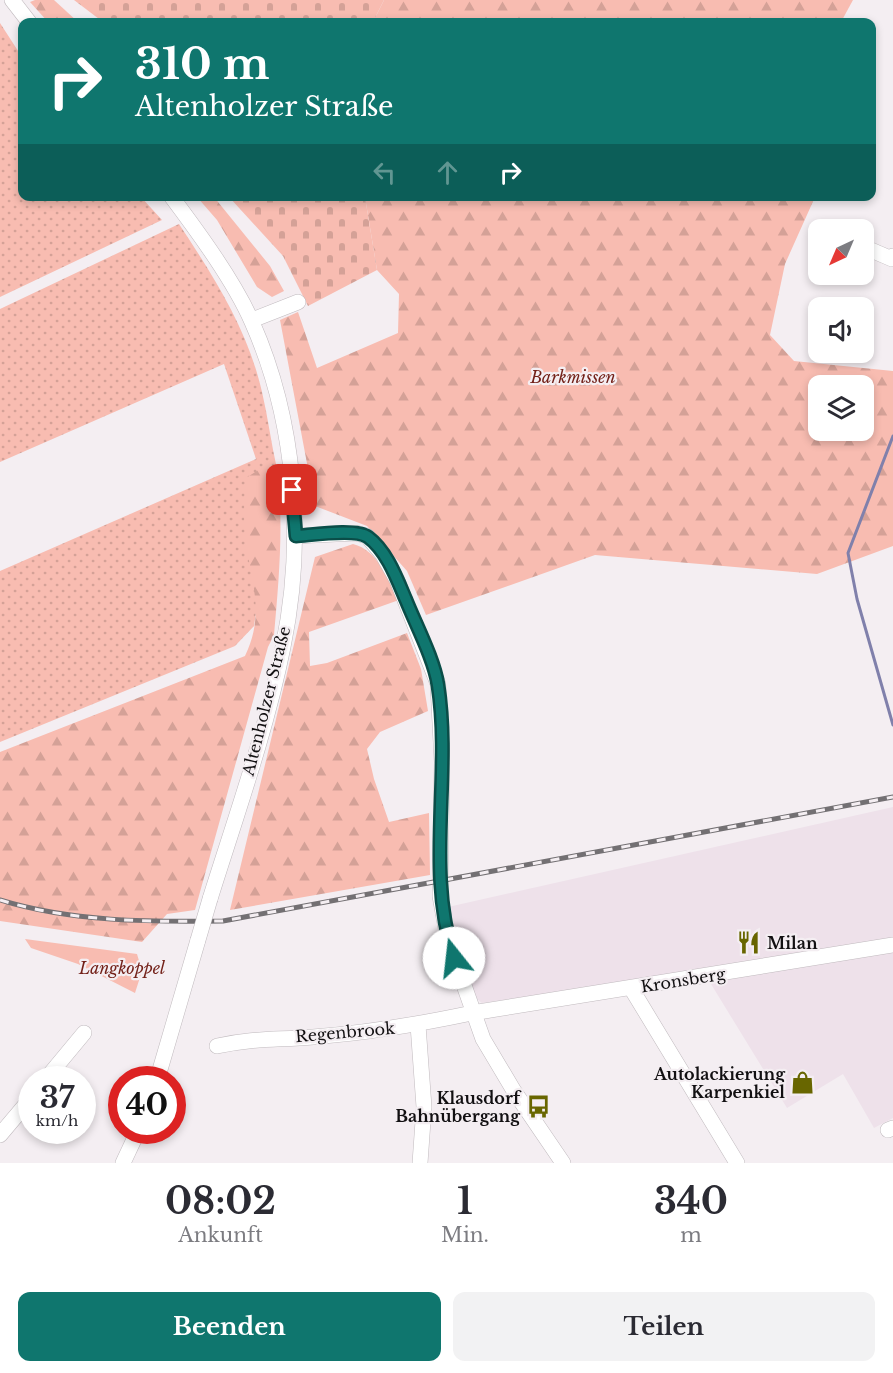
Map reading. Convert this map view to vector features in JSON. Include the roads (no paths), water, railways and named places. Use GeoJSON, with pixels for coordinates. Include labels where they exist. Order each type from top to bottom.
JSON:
{"type":"FeatureCollection","features":[{"type":"Feature","properties":{"kind":"street"},"geometry":{"type":"LineString","coordinates":[[12,0],[26,18]]}},
{"type":"Feature","properties":{"kind":"street","name":"Altenholzer Straße"},"geometry":{"type":"LineString","coordinates":[[161,1066],[266,716],[284,646],[293,583],[296,536],[290,466],[280,413],[269,368],[252,320],[200,234],[175,201]]}},
{"type":"Feature","properties":{"kind":"street"},"geometry":{"type":"LineString","coordinates":[[874,252],[892,259],[893,256]]}},
{"type":"Feature","properties":{"kind":"street"},"geometry":{"type":"LineString","coordinates":[[252,320],[298,302]]}},
{"type":"Feature","properties":{"kind":"street"},"geometry":{"type":"LineString","coordinates":[[296,536],[356,533],[367,536],[383,555],[398,580],[438,684],[442,762],[440,896],[448,940],[483,1039],[514,1091],[563,1163]]}},
{"type":"Feature","properties":{"kind":"street","name":"Kronsberg"},"geometry":{"type":"LineString","coordinates":[[472,1013],[893,945]]}},
{"type":"Feature","properties":{"kind":"street"},"geometry":{"type":"LineString","coordinates":[[632,988],[736,1163]]}},
{"type":"Feature","properties":{"kind":"street","name":"Regenbrook"},"geometry":{"type":"LineString","coordinates":[[217,1046],[250,1038],[311,1037],[418,1025],[472,1013]]}},
{"type":"Feature","properties":{"kind":"street"},"geometry":{"type":"LineString","coordinates":[[418,1025],[424,1107],[420,1163]]}},
{"type":"Feature","properties":{"kind":"street"},"geometry":{"type":"LineString","coordinates":[[57,1066],[84,1033]]}},
{"type":"Feature","properties":{"kind":"street"},"geometry":{"type":"LineString","coordinates":[[0,1135],[18,1113]]}},
{"type":"Feature","properties":{"kind":"street"},"geometry":{"type":"LineString","coordinates":[[123,1163],[132,1144]]}},
{"type":"Feature","properties":{"kind":"waterway"},"geometry":{"type":"LineString","coordinates":[[893,436],[848,553],[857,599],[893,725]]}},
{"type":"Feature","properties":{"kind":"railway"},"geometry":{"type":"LineString","coordinates":[[0,900],[83,917],[139,921],[223,921],[893,797]]}},
{"type":"Feature","properties":{"kind":"place","name":"Milan"},"geometry":{"type":"Point","coordinates":[749,943]}},
{"type":"Feature","properties":{"kind":"place","name":"Autolackierung Karpenkiel"},"geometry":{"type":"Point","coordinates":[803,1083]}},
{"type":"Feature","properties":{"kind":"place","name":"Klausdorf Bahnübergang"},"geometry":{"type":"Point","coordinates":[538,1107]}},
{"type":"Feature","properties":{"kind":"park label","name":"Barkmissen"},"geometry":{"type":"Point","coordinates":[573,377]}},
{"type":"Feature","properties":{"kind":"park label","name":"Langkoppel"},"geometry":{"type":"Point","coordinates":[122,968]}}]}
